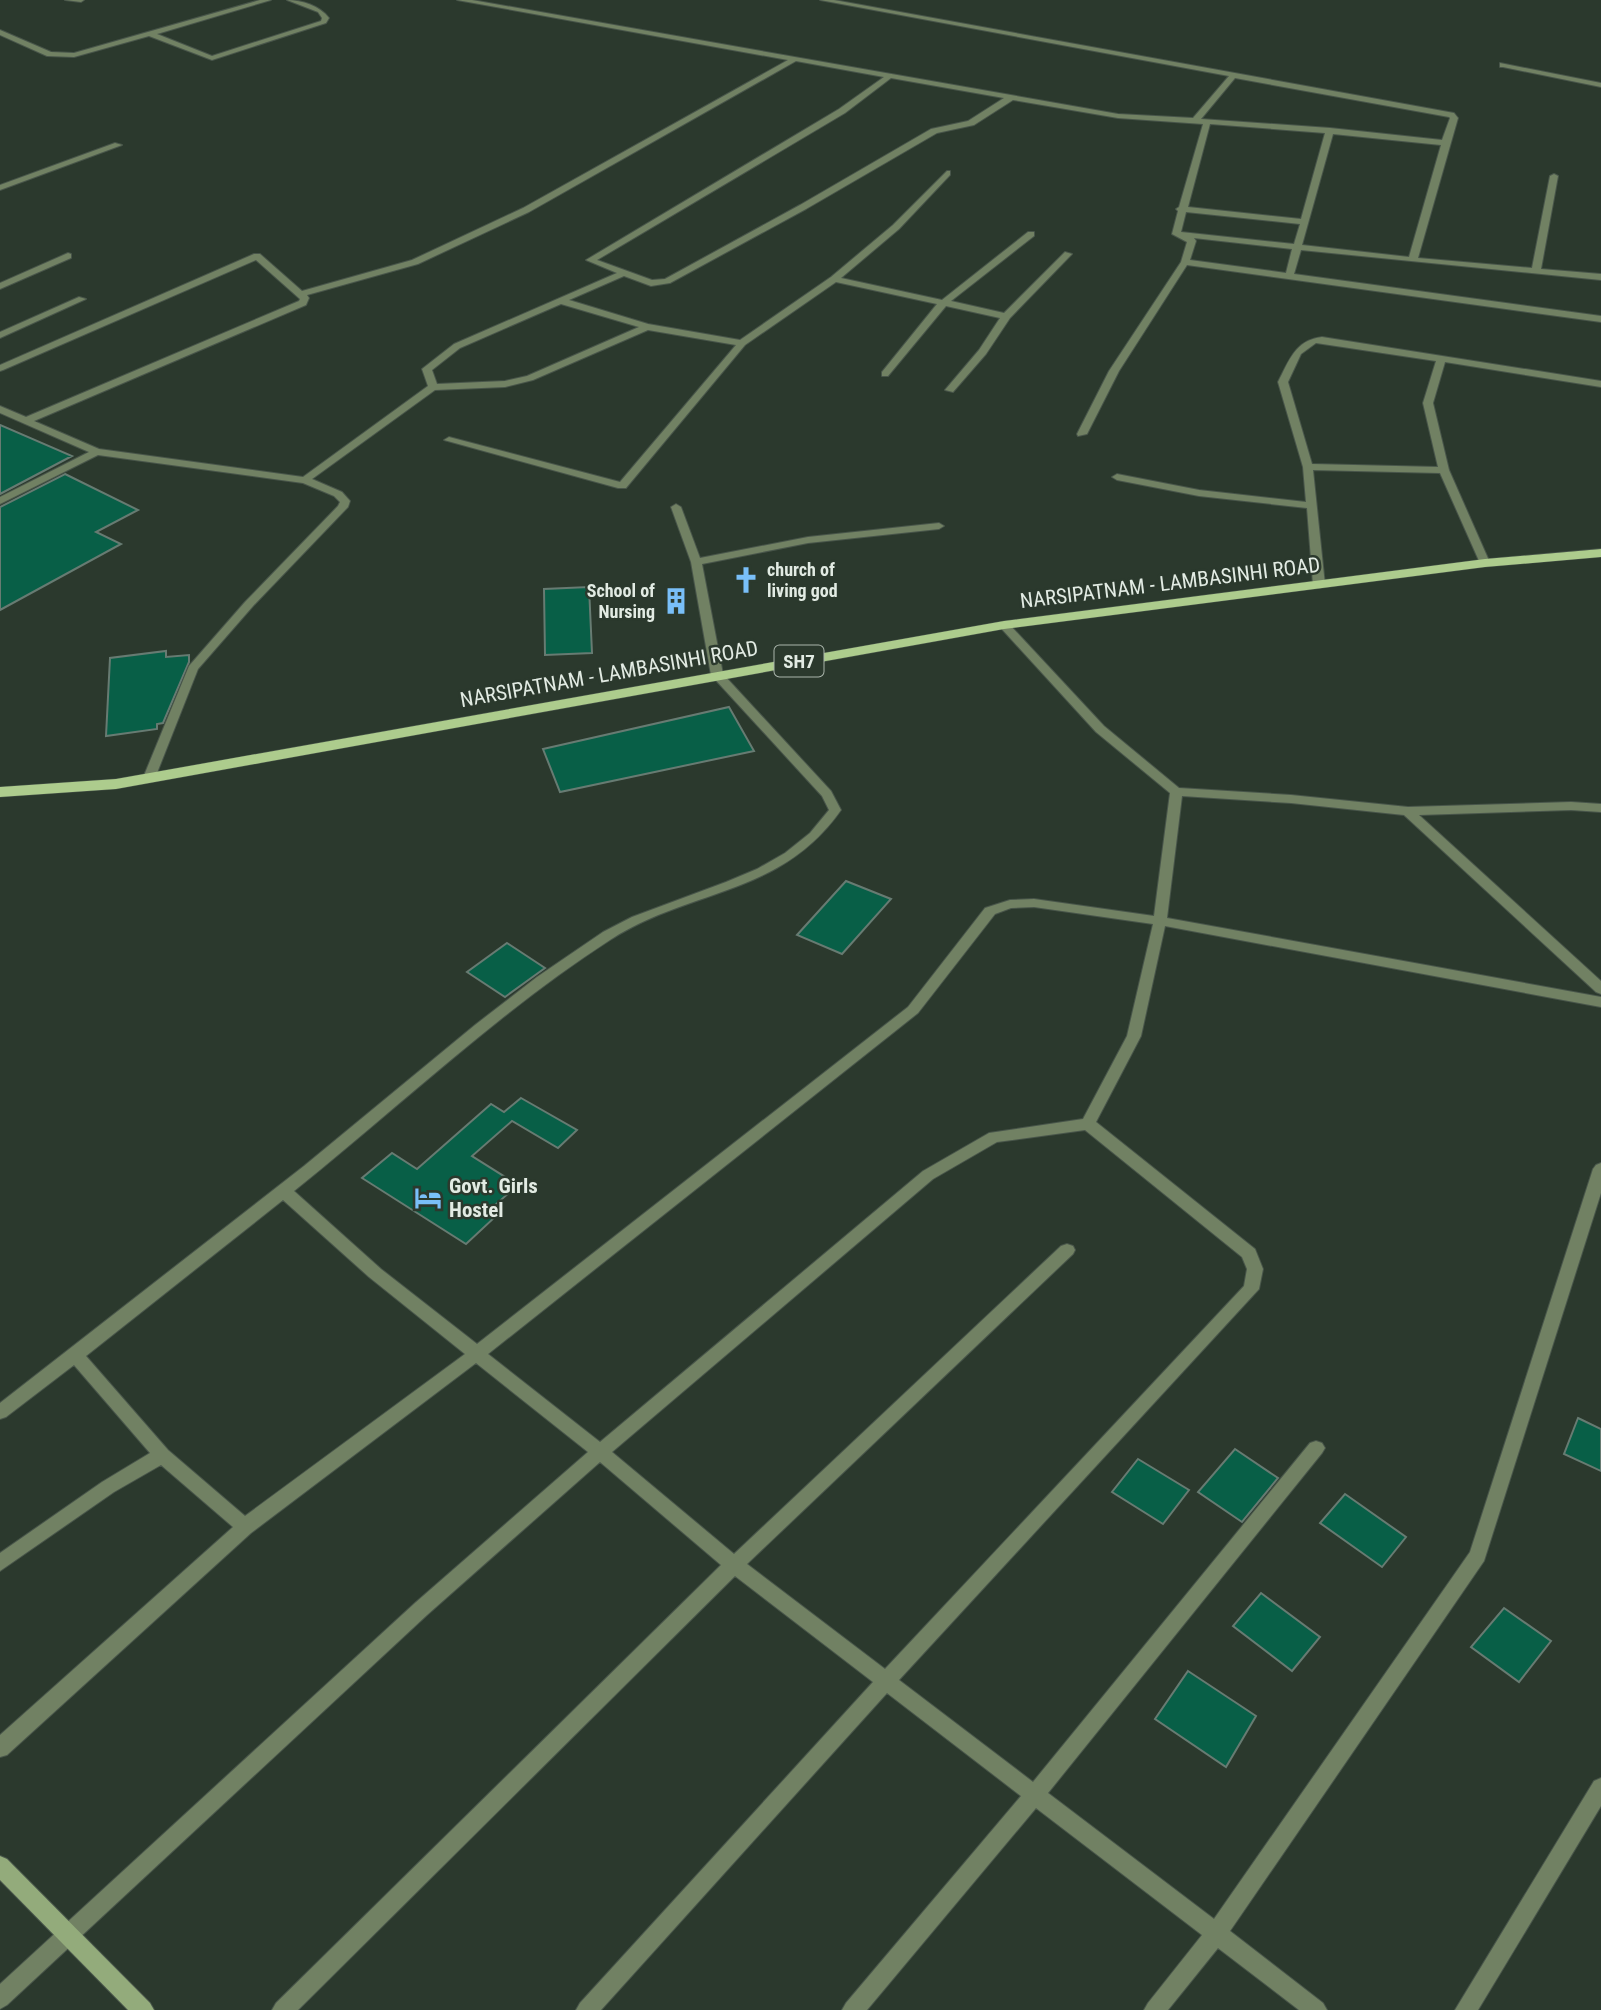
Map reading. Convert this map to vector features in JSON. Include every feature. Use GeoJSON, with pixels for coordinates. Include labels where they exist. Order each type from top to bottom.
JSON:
{"type":"FeatureCollection","features":[{"type":"Feature","properties":{"kind":"main road","name":"NARSIPATNAM - LAMBASINHI ROAD"},"geometry":{"type":"LineString","coordinates":[[0,792],[149,778],[1004,625],[1485,563],[1601,553]]}},
{"type":"Feature","properties":{"kind":"main road"},"geometry":{"type":"LineString","coordinates":[[0,1867],[67,1937],[143,2010]]}},
{"type":"Feature","properties":{"kind":"street"},"geometry":{"type":"LineString","coordinates":[[68,0],[81,0]]}},
{"type":"Feature","properties":{"kind":"street"},"geometry":{"type":"LineString","coordinates":[[0,32],[60,57],[268,0]]}},
{"type":"Feature","properties":{"kind":"street"},"geometry":{"type":"LineString","coordinates":[[151,34],[212,58],[326,18],[320,11],[290,0]]}},
{"type":"Feature","properties":{"kind":"street"},"geometry":{"type":"LineString","coordinates":[[460,0],[1118,116],[1330,130],[1445,143]]}},
{"type":"Feature","properties":{"kind":"street"},"geometry":{"type":"LineString","coordinates":[[823,0],[1451,115],[1454,118],[1413,260]]}},
{"type":"Feature","properties":{"kind":"street"},"geometry":{"type":"LineString","coordinates":[[300,294],[415,262],[526,210],[795,59]]}},
{"type":"Feature","properties":{"kind":"street"},"geometry":{"type":"LineString","coordinates":[[1503,65],[1601,85]]}},
{"type":"Feature","properties":{"kind":"street"},"geometry":{"type":"LineString","coordinates":[[891,75],[842,111],[591,257],[592,263],[651,283],[667,281],[934,131],[971,123],[1010,97]]}},
{"type":"Feature","properties":{"kind":"street"},"geometry":{"type":"LineString","coordinates":[[1195,121],[1233,76]]}},
{"type":"Feature","properties":{"kind":"street"},"geometry":{"type":"LineString","coordinates":[[1176,234],[1180,209],[1193,178],[1207,122]]}},
{"type":"Feature","properties":{"kind":"street"},"geometry":{"type":"LineString","coordinates":[[1289,277],[1330,130]]}},
{"type":"Feature","properties":{"kind":"street"},"geometry":{"type":"LineString","coordinates":[[0,188],[118,145]]}},
{"type":"Feature","properties":{"kind":"street"},"geometry":{"type":"LineString","coordinates":[[449,440],[622,486],[742,343],[834,279],[897,227],[947,173]]}},
{"type":"Feature","properties":{"kind":"street"},"geometry":{"type":"LineString","coordinates":[[1536,270],[1554,176]]}},
{"type":"Feature","properties":{"kind":"street"},"geometry":{"type":"LineString","coordinates":[[1180,209],[1306,222]]}},
{"type":"Feature","properties":{"kind":"street"},"geometry":{"type":"LineString","coordinates":[[885,374],[943,303],[1031,234]]}},
{"type":"Feature","properties":{"kind":"street"},"geometry":{"type":"LineString","coordinates":[[1176,234],[1601,277]]}},
{"type":"Feature","properties":{"kind":"street"},"geometry":{"type":"LineString","coordinates":[[1082,434],[1114,371],[1185,262],[1192,242],[1176,234]]}},
{"type":"Feature","properties":{"kind":"street"},"geometry":{"type":"LineString","coordinates":[[950,390],[983,352],[1006,316],[1068,254]]}},
{"type":"Feature","properties":{"kind":"street"},"geometry":{"type":"LineString","coordinates":[[0,286],[68,256]]}},
{"type":"Feature","properties":{"kind":"street"},"geometry":{"type":"LineString","coordinates":[[0,368],[257,256],[305,298],[297,307],[26,421]]}},
{"type":"Feature","properties":{"kind":"street"},"geometry":{"type":"LineString","coordinates":[[1185,262],[1601,319]]}},
{"type":"Feature","properties":{"kind":"street"},"geometry":{"type":"LineString","coordinates":[[433,387],[427,369],[457,346],[624,274]]}},
{"type":"Feature","properties":{"kind":"street"},"geometry":{"type":"LineString","coordinates":[[834,279],[1006,316]]}},
{"type":"Feature","properties":{"kind":"street"},"geometry":{"type":"LineString","coordinates":[[0,335],[82,299]]}},
{"type":"Feature","properties":{"kind":"street"},"geometry":{"type":"LineString","coordinates":[[559,300],[647,327],[742,343]]}},
{"type":"Feature","properties":{"kind":"street"},"geometry":{"type":"LineString","coordinates":[[305,481],[433,387],[505,384],[530,378],[647,327]]}},
{"type":"Feature","properties":{"kind":"street"},"geometry":{"type":"LineString","coordinates":[[1320,585],[1308,467],[1283,382],[1303,343],[1311,339],[1322,340],[1601,384]]}},
{"type":"Feature","properties":{"kind":"street"},"geometry":{"type":"LineString","coordinates":[[1441,359],[1428,403],[1444,470],[1485,563]]}},
{"type":"Feature","properties":{"kind":"street"},"geometry":{"type":"LineString","coordinates":[[0,409],[97,452],[305,481],[338,494],[345,501],[193,668],[149,778]]}},
{"type":"Feature","properties":{"kind":"street"},"geometry":{"type":"LineString","coordinates":[[0,501],[97,452]]}},
{"type":"Feature","properties":{"kind":"street"},"geometry":{"type":"LineString","coordinates":[[1308,467],[1444,470]]}},
{"type":"Feature","properties":{"kind":"street"},"geometry":{"type":"LineString","coordinates":[[1117,477],[1199,493],[1313,506]]}},
{"type":"Feature","properties":{"kind":"street"},"geometry":{"type":"LineString","coordinates":[[0,1412],[284,1191],[509,1005],[609,935],[665,906],[756,874],[784,861],[827,824],[835,810],[827,794],[718,675],[696,562],[676,507]]}},
{"type":"Feature","properties":{"kind":"street"},"geometry":{"type":"LineString","coordinates":[[696,562],[808,540],[939,526]]}},
{"type":"Feature","properties":{"kind":"street"},"geometry":{"type":"LineString","coordinates":[[1004,625],[1100,729],[1176,792],[1291,799],[1408,811],[1571,806],[1601,808]]}},
{"type":"Feature","properties":{"kind":"street"},"geometry":{"type":"LineString","coordinates":[[1088,1124],[1134,1036],[1160,921],[1176,792]]}},
{"type":"Feature","properties":{"kind":"street"},"geometry":{"type":"LineString","coordinates":[[1408,811],[1601,989]]}},
{"type":"Feature","properties":{"kind":"street"},"geometry":{"type":"LineString","coordinates":[[0,1748],[245,1527],[475,1355],[913,1010],[990,911],[1010,904],[1034,903],[1160,921],[1601,1002]]}},
{"type":"Feature","properties":{"kind":"street"},"geometry":{"type":"LineString","coordinates":[[0,1998],[421,1609],[600,1452],[928,1175],[994,1137],[1088,1124],[1249,1253],[1255,1269],[1251,1289],[886,1681],[587,2010]]}},
{"type":"Feature","properties":{"kind":"street"},"geometry":{"type":"LineString","coordinates":[[1155,2010],[1216,1934],[1478,1555],[1596,1203],[1601,1170]]}},
{"type":"Feature","properties":{"kind":"street"},"geometry":{"type":"LineString","coordinates":[[284,1191],[375,1273],[600,1452],[734,1565],[1316,2010]]}},
{"type":"Feature","properties":{"kind":"street"},"geometry":{"type":"LineString","coordinates":[[283,2010],[734,1565],[1067,1250]]}},
{"type":"Feature","properties":{"kind":"street"},"geometry":{"type":"LineString","coordinates":[[75,1355],[162,1455],[245,1527]]}},
{"type":"Feature","properties":{"kind":"street"},"geometry":{"type":"LineString","coordinates":[[853,2010],[1034,1796],[1316,1448]]}},
{"type":"Feature","properties":{"kind":"street"},"geometry":{"type":"LineString","coordinates":[[0,1563],[108,1488],[162,1455]]}},
{"type":"Feature","properties":{"kind":"street"},"geometry":{"type":"LineString","coordinates":[[1466,2010],[1601,1788]]}},
{"type":"Feature","properties":{"kind":"building"},"geometry":{"type":"Polygon","coordinates":[[[0,425],[72,456],[0,494],[0,425]]]}},
{"type":"Feature","properties":{"kind":"building"},"geometry":{"type":"Polygon","coordinates":[[[65,474],[138,510],[96,532],[121,544],[0,610],[0,507],[65,474]]]}},
{"type":"Feature","properties":{"kind":"building"},"geometry":{"type":"Polygon","coordinates":[[[589,587],[592,653],[545,655],[544,589],[589,587]]]}},
{"type":"Feature","properties":{"kind":"building"},"geometry":{"type":"Polygon","coordinates":[[[166,651],[166,657],[189,655],[189,662],[163,723],[157,724],[157,729],[106,736],[110,658],[166,651]]]}},
{"type":"Feature","properties":{"kind":"building"},"geometry":{"type":"Polygon","coordinates":[[[729,707],[754,751],[560,792],[543,749],[729,707]]]}},
{"type":"Feature","properties":{"kind":"building"},"geometry":{"type":"Polygon","coordinates":[[[846,881],[891,899],[842,954],[797,935],[846,881]]]}},
{"type":"Feature","properties":{"kind":"building"},"geometry":{"type":"Polygon","coordinates":[[[507,943],[545,968],[505,997],[467,972],[507,943]]]}},
{"type":"Feature","properties":{"kind":"building"},"geometry":{"type":"Polygon","coordinates":[[[521,1098],[577,1130],[558,1148],[512,1121],[472,1156],[518,1185],[487,1212],[495,1217],[466,1244],[362,1178],[392,1153],[417,1169],[491,1104],[504,1112],[521,1098]]]}},
{"type":"Feature","properties":{"kind":"building"},"geometry":{"type":"Polygon","coordinates":[[[1578,1418],[1601,1429],[1601,1471],[1564,1454],[1578,1418]]]}},
{"type":"Feature","properties":{"kind":"building"},"geometry":{"type":"Polygon","coordinates":[[[1235,1449],[1278,1478],[1242,1522],[1198,1492],[1235,1449]]]}},
{"type":"Feature","properties":{"kind":"building"},"geometry":{"type":"Polygon","coordinates":[[[1138,1459],[1189,1490],[1163,1524],[1112,1492],[1138,1459]]]}},
{"type":"Feature","properties":{"kind":"building"},"geometry":{"type":"Polygon","coordinates":[[[1345,1494],[1406,1537],[1382,1567],[1320,1523],[1345,1494]]]}},
{"type":"Feature","properties":{"kind":"building"},"geometry":{"type":"Polygon","coordinates":[[[1261,1593],[1320,1637],[1292,1671],[1233,1626],[1261,1593]]]}},
{"type":"Feature","properties":{"kind":"building"},"geometry":{"type":"Polygon","coordinates":[[[1504,1608],[1551,1641],[1519,1682],[1471,1647],[1504,1608]]]}},
{"type":"Feature","properties":{"kind":"building"},"geometry":{"type":"Polygon","coordinates":[[[1188,1671],[1256,1716],[1226,1767],[1155,1719],[1188,1671]]]}},
{"type":"Feature","properties":{"kind":"place","name":"church of living god"},"geometry":{"type":"Point","coordinates":[746,580]}},
{"type":"Feature","properties":{"kind":"place","name":"School of Nursing"},"geometry":{"type":"Point","coordinates":[676,601]}},
{"type":"Feature","properties":{"kind":"place","name":"Govt. Girls Hostel"},"geometry":{"type":"Point","coordinates":[428,1198]}}]}
